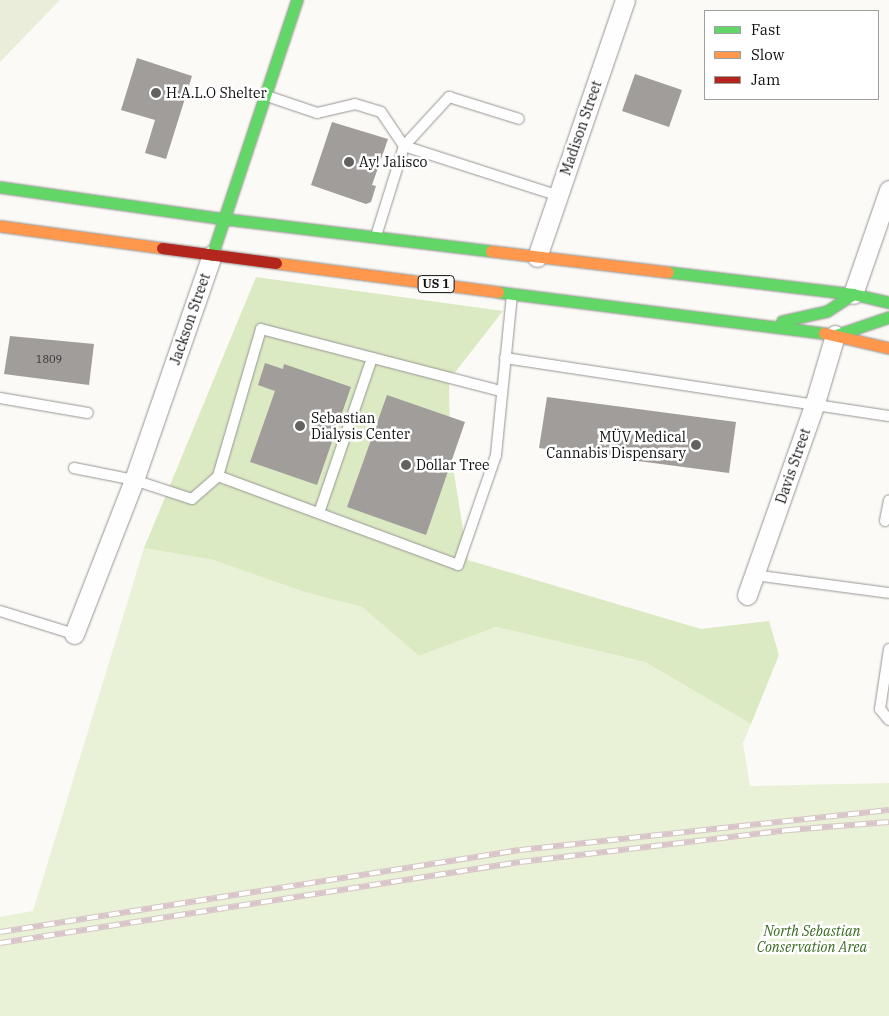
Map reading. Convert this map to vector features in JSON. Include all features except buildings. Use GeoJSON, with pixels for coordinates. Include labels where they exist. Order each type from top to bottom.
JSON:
{"type":"FeatureCollection","features":[{"type":"Feature","properties":{"kind":"main road","name":"Jackson Street"},"geometry":{"type":"LineString","coordinates":[[212,255],[226,219],[297,0]]}},
{"type":"Feature","properties":{"kind":"main road"},"geometry":{"type":"LineString","coordinates":[[0,187],[226,219],[853,294],[889,302]]}},
{"type":"Feature","properties":{"kind":"main road","name":"US 1"},"geometry":{"type":"LineString","coordinates":[[0,226],[512,294],[768,324],[835,335],[889,348]]}},
{"type":"Feature","properties":{"kind":"main road"},"geometry":{"type":"LineString","coordinates":[[768,324],[826,311],[853,294]]}},
{"type":"Feature","properties":{"kind":"main road"},"geometry":{"type":"LineString","coordinates":[[835,335],[889,317]]}},
{"type":"Feature","properties":{"kind":"street","name":"Madison Street"},"geometry":{"type":"LineString","coordinates":[[537,257],[625,0]]}},
{"type":"Feature","properties":{"kind":"street"},"geometry":{"type":"LineString","coordinates":[[853,294],[889,190]]}},
{"type":"Feature","properties":{"kind":"street","name":"Jackson Street"},"geometry":{"type":"LineString","coordinates":[[74,634],[134,480],[212,255]]}},
{"type":"Feature","properties":{"kind":"street","name":"Davis Street"},"geometry":{"type":"LineString","coordinates":[[747,595],[814,406],[835,335]]}},
{"type":"Feature","properties":{"kind":"lane"},"geometry":{"type":"LineString","coordinates":[[266,96],[317,112],[355,104],[381,112],[404,146],[559,196]]}},
{"type":"Feature","properties":{"kind":"lane"},"geometry":{"type":"LineString","coordinates":[[375,237],[404,146],[449,97],[519,119]]}},
{"type":"Feature","properties":{"kind":"lane"},"geometry":{"type":"LineString","coordinates":[[218,476],[458,565],[496,455],[512,294]]}},
{"type":"Feature","properties":{"kind":"lane"},"geometry":{"type":"LineString","coordinates":[[74,468],[134,480],[192,499],[218,476],[261,329],[501,391]]}},
{"type":"Feature","properties":{"kind":"lane"},"geometry":{"type":"LineString","coordinates":[[319,513],[372,358]]}},
{"type":"Feature","properties":{"kind":"lane"},"geometry":{"type":"LineString","coordinates":[[506,358],[889,416]]}},
{"type":"Feature","properties":{"kind":"lane"},"geometry":{"type":"LineString","coordinates":[[0,398],[88,413]]}},
{"type":"Feature","properties":{"kind":"lane"},"geometry":{"type":"LineString","coordinates":[[886,521],[889,500]]}},
{"type":"Feature","properties":{"kind":"lane"},"geometry":{"type":"LineString","coordinates":[[754,575],[889,592]]}},
{"type":"Feature","properties":{"kind":"lane"},"geometry":{"type":"LineString","coordinates":[[0,611],[74,634]]}},
{"type":"Feature","properties":{"kind":"lane"},"geometry":{"type":"LineString","coordinates":[[889,649],[880,709],[889,720]]}},
{"type":"Feature","properties":{"kind":"green space"},"geometry":{"type":"Polygon","coordinates":[[[0,0],[60,0],[0,62],[0,0]]]}},
{"type":"Feature","properties":{"kind":"green space"},"geometry":{"type":"Polygon","coordinates":[[[256,277],[503,311],[449,380],[450,448],[468,560],[701,629],[769,621],[779,655],[751,724],[645,662],[496,627],[419,656],[362,607],[304,592],[213,560],[144,548],[256,277]]]}},
{"type":"Feature","properties":{"kind":"green space","name":"North Sebastian Conservation Area"},"geometry":{"type":"Polygon","coordinates":[[[144,548],[213,560],[304,592],[362,607],[419,656],[496,627],[645,662],[751,724],[743,743],[750,786],[889,783],[889,1016],[0,1016],[0,917],[33,911],[144,548]]]}},
{"type":"Feature","properties":{"kind":"railway"},"geometry":{"type":"LineString","coordinates":[[0,932],[520,850],[889,810]]}},
{"type":"Feature","properties":{"kind":"railway"},"geometry":{"type":"LineString","coordinates":[[0,943],[520,862],[789,830],[889,822]]}},
{"type":"Feature","properties":{"kind":"traffic: fast"},"geometry":{"type":"LineString","coordinates":[[212,255],[297,0]]}},
{"type":"Feature","properties":{"kind":"traffic: fast"},"geometry":{"type":"LineString","coordinates":[[0,187],[226,219],[491,251]]}},
{"type":"Feature","properties":{"kind":"traffic: fast"},"geometry":{"type":"LineString","coordinates":[[668,272],[853,294],[889,302]]}},
{"type":"Feature","properties":{"kind":"traffic: fast"},"geometry":{"type":"LineString","coordinates":[[498,292],[824,333]]}},
{"type":"Feature","properties":{"kind":"traffic: fast"},"geometry":{"type":"LineString","coordinates":[[782,321],[827,311],[853,294]]}},
{"type":"Feature","properties":{"kind":"traffic: fast"},"geometry":{"type":"LineString","coordinates":[[836,335],[889,317]]}},
{"type":"Feature","properties":{"kind":"traffic: slow"},"geometry":{"type":"LineString","coordinates":[[0,226],[162,248]]}},
{"type":"Feature","properties":{"kind":"traffic: slow"},"geometry":{"type":"LineString","coordinates":[[491,251],[668,272]]}},
{"type":"Feature","properties":{"kind":"traffic: slow"},"geometry":{"type":"LineString","coordinates":[[276,263],[498,292]]}},
{"type":"Feature","properties":{"kind":"traffic: slow"},"geometry":{"type":"LineString","coordinates":[[824,333],[889,348]]}},
{"type":"Feature","properties":{"kind":"traffic: jam"},"geometry":{"type":"LineString","coordinates":[[162,248],[276,263]]}},
{"type":"Feature","properties":{"kind":"place","name":"H.A.L.O Shelter"},"geometry":{"type":"Point","coordinates":[156,93]}},
{"type":"Feature","properties":{"kind":"place","name":"Ay! Jalisco"},"geometry":{"type":"Point","coordinates":[349,162]}},
{"type":"Feature","properties":{"kind":"place","name":"Sebastian Dialysis Center"},"geometry":{"type":"Point","coordinates":[300,426]}},
{"type":"Feature","properties":{"kind":"place","name":"MÜV Medical Cannabis Dispensary"},"geometry":{"type":"Point","coordinates":[696,445]}},
{"type":"Feature","properties":{"kind":"place","name":"Dollar Tree"},"geometry":{"type":"Point","coordinates":[406,465]}}]}
